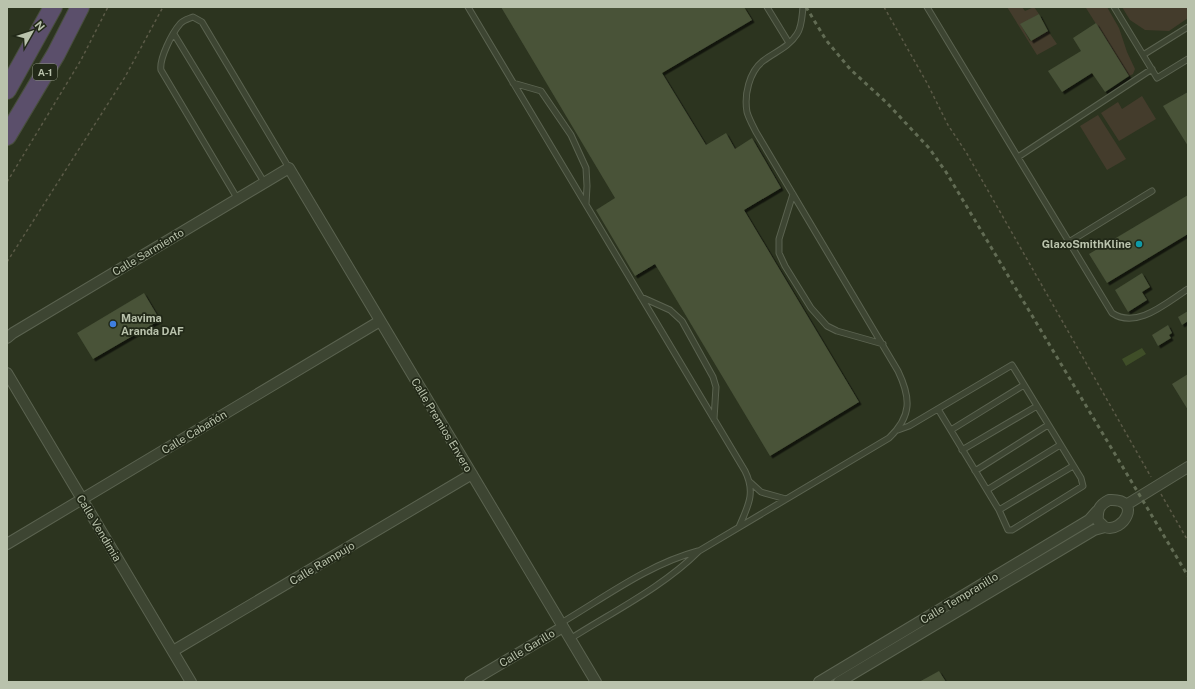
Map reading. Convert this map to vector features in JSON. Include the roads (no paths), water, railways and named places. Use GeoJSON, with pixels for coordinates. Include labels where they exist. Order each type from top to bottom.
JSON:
{"type":"FeatureCollection","features":[{"type":"Feature","properties":{"kind":"highway","name":"A-1"},"geometry":{"type":"LineString","coordinates":[[7,90],[53,7]]}},
{"type":"Feature","properties":{"kind":"highway","name":"A-1"},"geometry":{"type":"LineString","coordinates":[[7,136],[56,54],[80,7]]}},
{"type":"Feature","properties":{"kind":"street","name":"Calle Sarmiento"},"geometry":{"type":"LineString","coordinates":[[7,338],[13,332],[289,168]]}},
{"type":"Feature","properties":{"kind":"street","name":"Calle Premios Envero"},"geometry":{"type":"LineString","coordinates":[[289,168],[596,682]]}},
{"type":"Feature","properties":{"kind":"street","name":"Calle Cabañón"},"geometry":{"type":"LineString","coordinates":[[7,544],[380,321]]}},
{"type":"Feature","properties":{"kind":"street","name":"Calle Vendimia"},"geometry":{"type":"LineString","coordinates":[[7,373],[191,682]]}},
{"type":"Feature","properties":{"kind":"street"},"geometry":{"type":"LineString","coordinates":[[1126,505],[1188,467]]}},
{"type":"Feature","properties":{"kind":"street","name":"Calle Rampujo"},"geometry":{"type":"LineString","coordinates":[[173,651],[472,474]]}},
{"type":"Feature","properties":{"kind":"street"},"geometry":{"type":"LineString","coordinates":[[1109,500],[1118,500],[1126,505],[1128,513],[1123,522],[1114,528],[1105,527],[1098,520],[1097,511],[1102,504],[1109,500]]}},
{"type":"Feature","properties":{"kind":"street","name":"Calle Tempranillo"},"geometry":{"type":"LineString","coordinates":[[820,682],[1089,520],[1097,511]]}},
{"type":"Feature","properties":{"kind":"street","name":"Calle Tempranillo"},"geometry":{"type":"LineString","coordinates":[[839,682],[1094,530],[1105,527]]}},
{"type":"Feature","properties":{"kind":"street","name":"Calle Garillo"},"geometry":{"type":"LineString","coordinates":[[470,682],[562,625]]}},
{"type":"Feature","properties":{"kind":"lane"},"geometry":{"type":"LineString","coordinates":[[468,7],[642,297],[750,481],[761,492],[786,499]]}},
{"type":"Feature","properties":{"kind":"lane"},"geometry":{"type":"LineString","coordinates":[[767,7],[789,43]]}},
{"type":"Feature","properties":{"kind":"lane"},"geometry":{"type":"LineString","coordinates":[[570,639],[659,584],[682,568],[699,551],[889,438],[898,430],[903,421],[908,398],[905,386],[898,371],[756,132],[748,114],[746,101],[747,91],[755,70],[762,62],[789,43],[798,33],[803,7]]}},
{"type":"Feature","properties":{"kind":"lane"},"geometry":{"type":"LineString","coordinates":[[927,7],[1112,313],[1117,317],[1135,319],[1147,315],[1188,289]]}},
{"type":"Feature","properties":{"kind":"lane"},"geometry":{"type":"LineString","coordinates":[[1114,7],[1157,78],[1188,59]]}},
{"type":"Feature","properties":{"kind":"lane"},"geometry":{"type":"LineString","coordinates":[[237,198],[161,70],[160,63],[174,34],[180,24],[186,19],[193,17],[202,22],[289,168]]}},
{"type":"Feature","properties":{"kind":"lane"},"geometry":{"type":"LineString","coordinates":[[1143,54],[1188,27]]}},
{"type":"Feature","properties":{"kind":"lane"},"geometry":{"type":"LineString","coordinates":[[174,34],[264,182]]}},
{"type":"Feature","properties":{"kind":"lane"},"geometry":{"type":"LineString","coordinates":[[1018,157],[1152,69]]}},
{"type":"Feature","properties":{"kind":"lane"},"geometry":{"type":"LineString","coordinates":[[513,83],[541,91],[571,135],[586,168],[588,186],[586,204]]}},
{"type":"Feature","properties":{"kind":"lane"},"geometry":{"type":"LineString","coordinates":[[1069,242],[1152,191]]}},
{"type":"Feature","properties":{"kind":"lane"},"geometry":{"type":"LineString","coordinates":[[793,194],[780,240],[779,253],[785,266],[811,308],[827,326],[837,331],[883,344]]}},
{"type":"Feature","properties":{"kind":"lane"},"geometry":{"type":"LineString","coordinates":[[642,297],[670,310],[682,321],[713,377],[716,387],[714,419]]}},
{"type":"Feature","properties":{"kind":"lane"},"geometry":{"type":"LineString","coordinates":[[898,430],[909,426],[938,408],[1012,365],[1073,466],[1083,486],[1012,530],[1008,530],[999,510],[938,408]]}},
{"type":"Feature","properties":{"kind":"lane"},"geometry":{"type":"LineString","coordinates":[[951,430],[1024,385]]}},
{"type":"Feature","properties":{"kind":"lane"},"geometry":{"type":"LineString","coordinates":[[962,450],[1037,406]]}},
{"type":"Feature","properties":{"kind":"lane"},"geometry":{"type":"LineString","coordinates":[[975,471],[1048,425]]}},
{"type":"Feature","properties":{"kind":"lane"},"geometry":{"type":"LineString","coordinates":[[987,490],[1060,445]]}},
{"type":"Feature","properties":{"kind":"lane"},"geometry":{"type":"LineString","coordinates":[[999,510],[1073,466]]}},
{"type":"Feature","properties":{"kind":"lane"},"geometry":{"type":"LineString","coordinates":[[739,527],[750,500],[750,481]]}},
{"type":"Feature","properties":{"kind":"lane"},"geometry":{"type":"LineString","coordinates":[[562,625],[648,571],[678,556],[699,551]]}},
{"type":"Feature","properties":{"kind":"railway"},"geometry":{"type":"LineString","coordinates":[[806,7],[826,40],[850,69],[887,103],[929,148],[946,172],[1188,576]]}},
{"type":"Feature","properties":{"kind":"place","name":"GlaxoSmithKline"},"geometry":{"type":"Point","coordinates":[1139,244]}},
{"type":"Feature","properties":{"kind":"place","name":"Mavima Aranda DAF"},"geometry":{"type":"Point","coordinates":[113,324]}}]}
